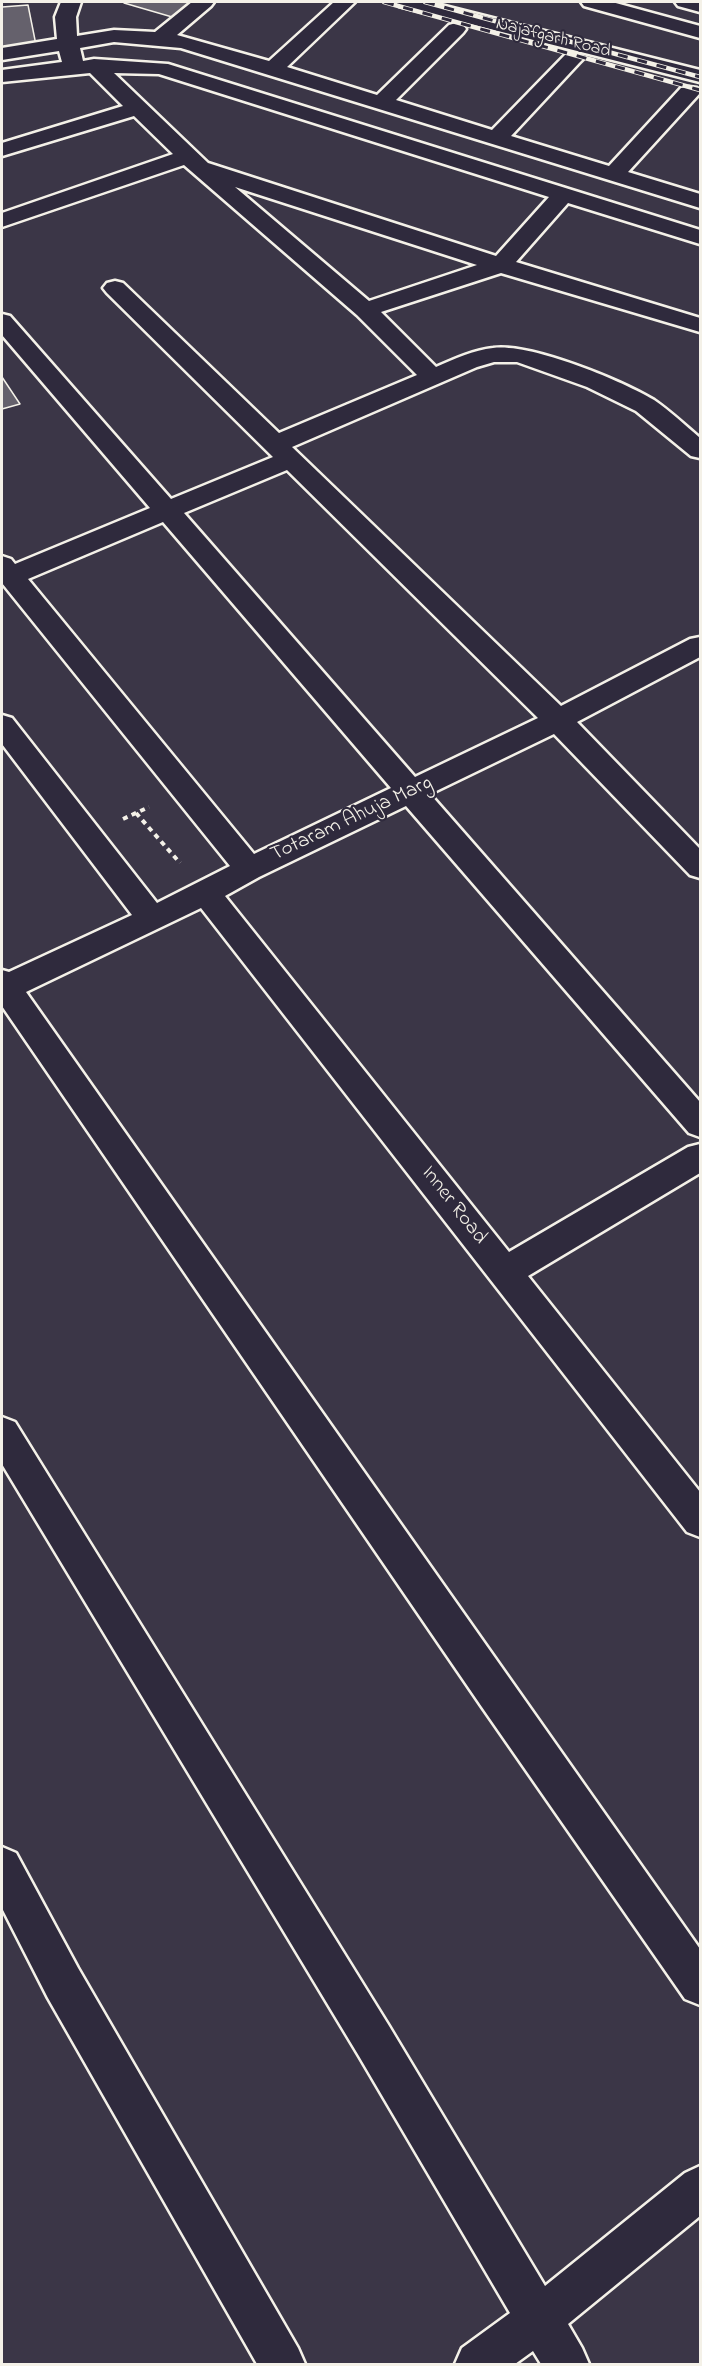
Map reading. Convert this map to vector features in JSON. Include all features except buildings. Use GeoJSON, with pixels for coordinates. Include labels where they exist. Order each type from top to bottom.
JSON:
{"type":"FeatureCollection","features":[{"type":"Feature","properties":{"kind":"street"},"geometry":{"type":"LineString","coordinates":[[71,2],[64,13],[68,43],[84,66],[138,108],[194,162],[365,310],[433,377]]}},
{"type":"Feature","properties":{"kind":"street"},"geometry":{"type":"LineString","coordinates":[[160,38],[204,2]]}},
{"type":"Feature","properties":{"kind":"street"},"geometry":{"type":"LineString","coordinates":[[273,69],[345,2]]}},
{"type":"Feature","properties":{"kind":"street","name":"Najafgarh Road"},"geometry":{"type":"LineString","coordinates":[[406,2],[695,85]]}},
{"type":"Feature","properties":{"kind":"street"},"geometry":{"type":"LineString","coordinates":[[591,2],[700,32]]}},
{"type":"Feature","properties":{"kind":"street"},"geometry":{"type":"LineString","coordinates":[[685,2],[700,6]]}},
{"type":"Feature","properties":{"kind":"street"},"geometry":{"type":"LineString","coordinates":[[382,102],[456,29]]}},
{"type":"Feature","properties":{"kind":"street"},"geometry":{"type":"LineString","coordinates":[[2,54],[114,36],[160,38],[184,42],[700,201]]}},
{"type":"Feature","properties":{"kind":"street"},"geometry":{"type":"LineString","coordinates":[[495,138],[572,59]]}},
{"type":"Feature","properties":{"kind":"street"},"geometry":{"type":"LineString","coordinates":[[2,76],[84,66],[161,68],[700,237]]}},
{"type":"Feature","properties":{"kind":"street"},"geometry":{"type":"LineString","coordinates":[[614,174],[695,85]]}},
{"type":"Feature","properties":{"kind":"street"},"geometry":{"type":"LineString","coordinates":[[2,150],[138,108]]}},
{"type":"Feature","properties":{"kind":"street"},"geometry":{"type":"LineString","coordinates":[[2,220],[194,162],[501,265],[700,325]]}},
{"type":"Feature","properties":{"kind":"street"},"geometry":{"type":"LineString","coordinates":[[365,310],[501,265],[564,194]]}},
{"type":"Feature","properties":{"kind":"street"},"geometry":{"type":"LineString","coordinates":[[115,288],[558,720],[700,867]]}},
{"type":"Feature","properties":{"kind":"street"},"geometry":{"type":"LineString","coordinates":[[2,321],[700,1124]]}},
{"type":"Feature","properties":{"kind":"street"},"geometry":{"type":"LineString","coordinates":[[249,869],[6,570],[167,510],[433,377],[468,362],[493,355],[519,355],[596,382],[645,406],[700,450]]}},
{"type":"Feature","properties":{"kind":"street","name":"Totaram Ahuja Marg"},"geometry":{"type":"LineString","coordinates":[[3,986],[206,893],[249,869],[558,720],[700,646]]}},
{"type":"Feature","properties":{"kind":"street"},"geometry":{"type":"LineString","coordinates":[[2,725],[152,919]]}},
{"type":"Feature","properties":{"kind":"street","name":"Inner Road"},"geometry":{"type":"LineString","coordinates":[[206,893],[700,1520]]}},
{"type":"Feature","properties":{"kind":"street"},"geometry":{"type":"LineString","coordinates":[[3,986],[700,1984]]}},
{"type":"Feature","properties":{"kind":"street"},"geometry":{"type":"LineString","coordinates":[[505,1272],[700,1157]]}},
{"type":"Feature","properties":{"kind":"street"},"geometry":{"type":"LineString","coordinates":[[2,1433],[374,2041],[566,2364]]}},
{"type":"Feature","properties":{"kind":"street"},"geometry":{"type":"LineString","coordinates":[[2,1867],[63,1983],[282,2364]]}},
{"type":"Feature","properties":{"kind":"street"},"geometry":{"type":"LineString","coordinates":[[478,2364],[539,2319],[700,2188]]}},
{"type":"Feature","properties":{"kind":"path"},"geometry":{"type":"LineString","coordinates":[[136,813],[206,893]]}},
{"type":"Feature","properties":{"kind":"railway"},"geometry":{"type":"LineString","coordinates":[[384,2],[700,90]]}},
{"type":"Feature","properties":{"kind":"railway"},"geometry":{"type":"LineString","coordinates":[[425,2],[700,77]]}}]}
